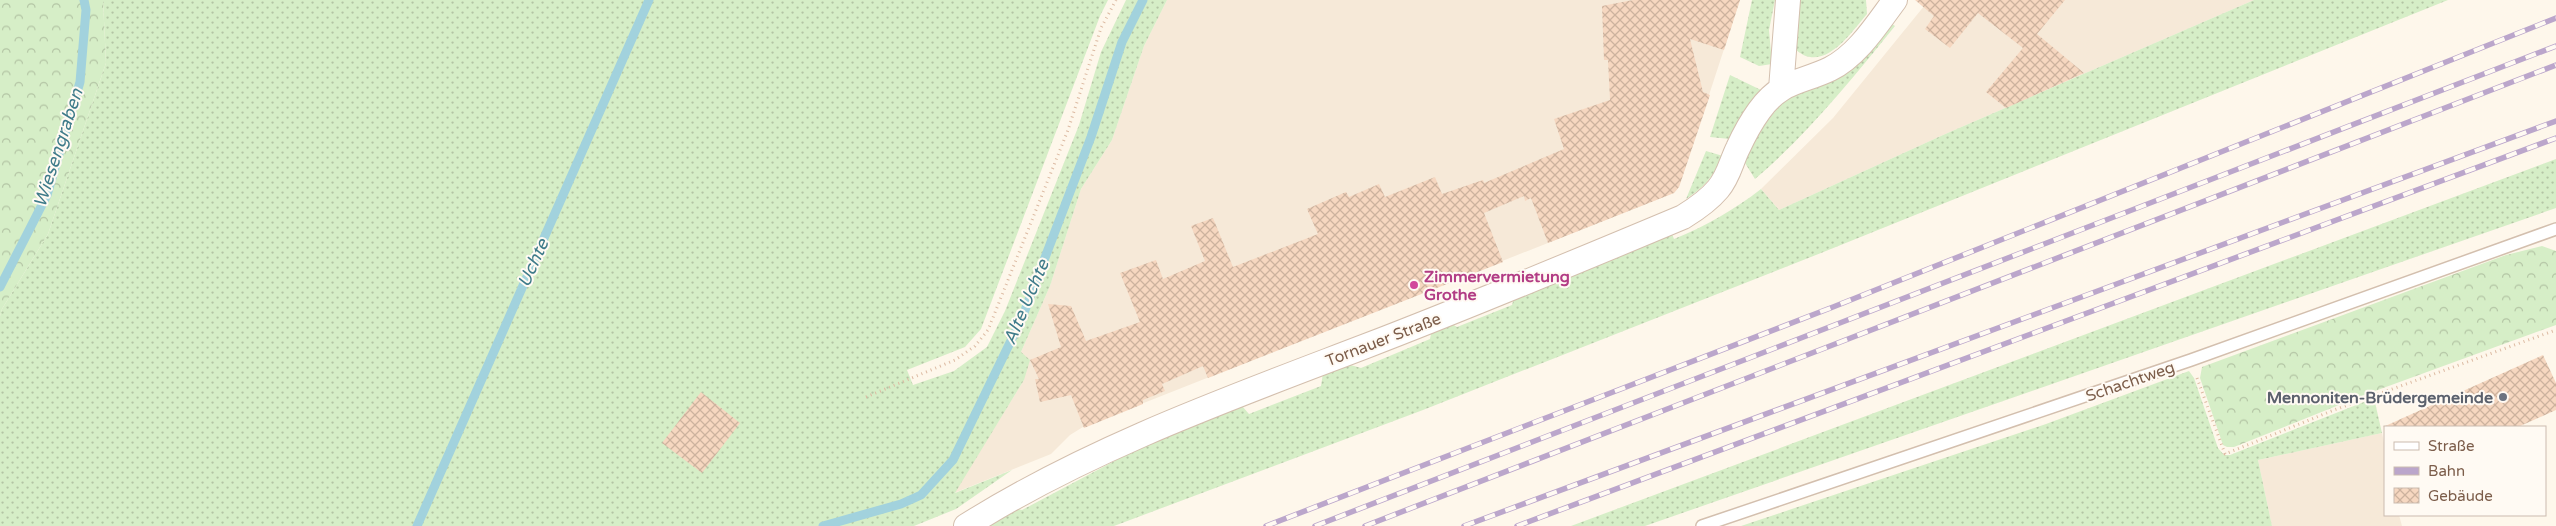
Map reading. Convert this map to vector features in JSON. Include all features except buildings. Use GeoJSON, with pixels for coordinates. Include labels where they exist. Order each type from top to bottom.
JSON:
{"type":"FeatureCollection","features":[{"type":"Feature","properties":{"kind":"street"},"geometry":{"type":"LineString","coordinates":[[1781,89],[1788,0]]}},
{"type":"Feature","properties":{"kind":"street","name":"Tornauer Straße"},"geometry":{"type":"LineString","coordinates":[[966,526],[1002,505],[1154,430],[1438,318],[1683,217],[1704,204],[1719,188],[1730,169],[1738,148],[1760,110],[1781,89],[1801,78],[1830,69],[1848,56],[1866,39],[1895,0]]}},
{"type":"Feature","properties":{"kind":"lane","name":"Schachtweg"},"geometry":{"type":"LineString","coordinates":[[1702,526],[2190,360],[2556,228]]}},
{"type":"Feature","properties":{"kind":"path"},"geometry":{"type":"LineString","coordinates":[[866,397],[955,360],[975,346],[988,330],[1068,130],[1100,28],[1116,0]]}},
{"type":"Feature","properties":{"kind":"path"},"geometry":{"type":"LineString","coordinates":[[2190,360],[2225,454],[2334,410],[2556,330]]}},
{"type":"Feature","properties":{"kind":"shaded area"},"geometry":{"type":"Polygon","coordinates":[[[1167,0],[1740,0],[1679,187],[1674,193],[1083,427],[1070,435],[1051,454],[954,493],[1024,380],[1021,352],[1050,286],[1081,189],[1112,140],[1144,46],[1167,0]]]}},
{"type":"Feature","properties":{"kind":"shaded area"},"geometry":{"type":"Polygon","coordinates":[[[1929,0],[2254,0],[1943,135],[1779,210],[1761,189],[1833,118],[1929,0]]]}},
{"type":"Feature","properties":{"kind":"shaded area"},"geometry":{"type":"Polygon","coordinates":[[[2382,433],[2384,442],[2384,516],[2399,516],[2402,526],[2272,526],[2258,460],[2382,433]]]}},
{"type":"Feature","properties":{"kind":"green space"},"geometry":{"type":"Polygon","coordinates":[[[0,0],[103,0],[106,63],[48,234],[2,309],[0,316],[0,0]]]}},
{"type":"Feature","properties":{"kind":"green space"},"geometry":{"type":"Polygon","coordinates":[[[103,0],[1108,0],[1100,16],[981,329],[965,347],[907,370],[913,385],[954,371],[987,347],[1005,311],[1079,125],[1101,52],[1126,0],[1167,0],[1144,46],[1112,140],[1081,189],[1050,286],[1021,352],[1030,360],[1024,380],[955,493],[1012,470],[956,509],[914,526],[0,526],[0,316],[2,309],[48,234],[106,63],[103,0]]]}},
{"type":"Feature","properties":{"kind":"green space"},"geometry":{"type":"Polygon","coordinates":[[[1752,0],[1775,0],[1769,30],[1772,64],[1759,66],[1740,57],[1752,0]]]}},
{"type":"Feature","properties":{"kind":"green space"},"geometry":{"type":"Polygon","coordinates":[[[1796,0],[1866,0],[1867,14],[1835,49],[1825,55],[1815,57],[1804,55],[1794,48],[1796,0]]]}},
{"type":"Feature","properties":{"kind":"green space"},"geometry":{"type":"Polygon","coordinates":[[[2254,0],[2448,0],[1821,253],[1423,410],[1114,526],[981,526],[1010,507],[1022,510],[1139,448],[1242,406],[1249,414],[1321,386],[1323,373],[1347,364],[1361,368],[1430,339],[1432,329],[1449,322],[1457,327],[1512,305],[1514,298],[1672,234],[1674,239],[1686,234],[1730,211],[1761,189],[1779,210],[1943,135],[2254,0]]]}},
{"type":"Feature","properties":{"kind":"green space"},"geometry":{"type":"Polygon","coordinates":[[[1889,22],[1895,26],[1845,86],[1793,144],[1755,179],[1745,163],[1756,138],[1777,109],[1783,102],[1889,22]]]}},
{"type":"Feature","properties":{"kind":"green space"},"geometry":{"type":"Polygon","coordinates":[[[1730,75],[1761,90],[1748,107],[1730,139],[1710,137],[1730,75]]]}},
{"type":"Feature","properties":{"kind":"green space"},"geometry":{"type":"Polygon","coordinates":[[[1706,151],[1723,156],[1708,180],[1699,190],[1686,199],[1706,151]]]}},
{"type":"Feature","properties":{"kind":"green space"},"geometry":{"type":"Polygon","coordinates":[[[2556,159],[2556,208],[1645,526],[1571,526],[2556,159]]]}},
{"type":"Feature","properties":{"kind":"green space"},"geometry":{"type":"Polygon","coordinates":[[[2542,246],[2556,251],[2556,325],[2364,395],[2234,447],[2223,445],[2200,378],[2202,367],[2506,255],[2542,246]]]}},
{"type":"Feature","properties":{"kind":"green space"},"geometry":{"type":"Polygon","coordinates":[[[2189,371],[2194,378],[2218,448],[2224,455],[2230,455],[2374,398],[2382,433],[2258,460],[2272,526],[1741,526],[2046,424],[2189,371]]]}},
{"type":"Feature","properties":{"kind":"waterway","name":"Wiesengraben"},"geometry":{"type":"LineString","coordinates":[[0,287],[47,195],[80,82],[86,10],[84,0]]}},
{"type":"Feature","properties":{"kind":"waterway","name":"Uchte"},"geometry":{"type":"LineString","coordinates":[[417,526],[649,0]]}},
{"type":"Feature","properties":{"kind":"waterway","name":"Alte Uchte"},"geometry":{"type":"LineString","coordinates":[[823,526],[901,504],[921,495],[953,460],[1022,318],[1091,137],[1122,42],[1143,0]]}},
{"type":"Feature","properties":{"kind":"railway"},"geometry":{"type":"LineString","coordinates":[[1266,526],[1833,307],[2556,18]]}},
{"type":"Feature","properties":{"kind":"railway"},"geometry":{"type":"LineString","coordinates":[[1315,526],[2556,46]]}},
{"type":"Feature","properties":{"kind":"railway"},"geometry":{"type":"LineString","coordinates":[[1365,526],[2556,65]]}},
{"type":"Feature","properties":{"kind":"railway"},"geometry":{"type":"LineString","coordinates":[[1464,526],[2556,121]]}},
{"type":"Feature","properties":{"kind":"railway"},"geometry":{"type":"LineString","coordinates":[[1517,526],[2556,138]]}},
{"type":"Feature","properties":{"kind":"place","name":"Zimmervermietung Grothe"},"geometry":{"type":"Point","coordinates":[1414,285]}},
{"type":"Feature","properties":{"kind":"place","name":"Mennoniten-Brüdergemeinde"},"geometry":{"type":"Point","coordinates":[2503,397]}}]}
